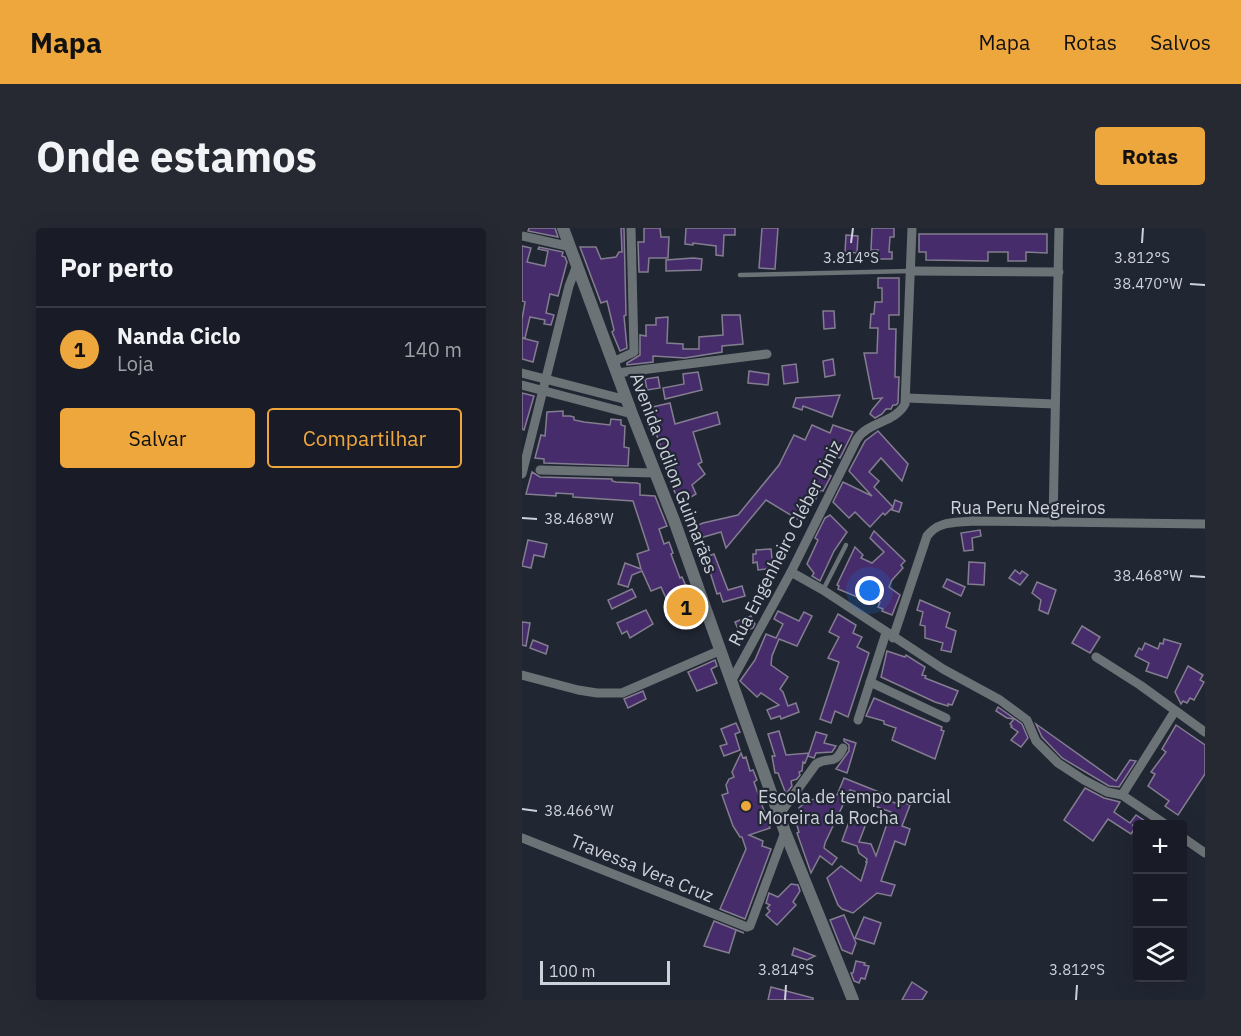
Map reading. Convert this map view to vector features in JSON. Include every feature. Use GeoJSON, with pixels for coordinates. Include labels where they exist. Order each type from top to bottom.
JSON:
{"type":"FeatureCollection","features":[{"type":"Feature","properties":{"kind":"street","name":"Avenida Odilon Guimarães"},"geometry":{"type":"LineString","coordinates":[[563,228],[721,650],[785,832],[853,1000]]}},
{"type":"Feature","properties":{"kind":"street"},"geometry":{"type":"LineString","coordinates":[[615,367],[634,352],[631,228]]}},
{"type":"Feature","properties":{"kind":"street"},"geometry":{"type":"LineString","coordinates":[[912,228],[907,398],[1055,404]]}},
{"type":"Feature","properties":{"kind":"street"},"geometry":{"type":"LineString","coordinates":[[1053,522],[1059,228]]}},
{"type":"Feature","properties":{"kind":"street"},"geometry":{"type":"LineString","coordinates":[[522,236],[571,247]]}},
{"type":"Feature","properties":{"kind":"street"},"geometry":{"type":"LineString","coordinates":[[522,474],[569,286],[577,264]]}},
{"type":"Feature","properties":{"kind":"street"},"geometry":{"type":"LineString","coordinates":[[911,271],[1059,272]]}},
{"type":"Feature","properties":{"kind":"street"},"geometry":{"type":"LineString","coordinates":[[615,367],[767,354]]}},
{"type":"Feature","properties":{"kind":"street"},"geometry":{"type":"LineString","coordinates":[[522,373],[627,400]]}},
{"type":"Feature","properties":{"kind":"street"},"geometry":{"type":"LineString","coordinates":[[522,385],[632,414]]}},
{"type":"Feature","properties":{"kind":"street","name":"Rua Engenheiro Cléber Diniz"},"geometry":{"type":"LineString","coordinates":[[732,680],[791,572],[861,433],[872,425],[897,414],[903,408],[907,398]]}},
{"type":"Feature","properties":{"kind":"street"},"geometry":{"type":"LineString","coordinates":[[540,470],[655,473]]}},
{"type":"Feature","properties":{"kind":"street","name":"Rua Peru Negreiros"},"geometry":{"type":"LineString","coordinates":[[890,636],[927,536],[943,524],[972,521],[1205,524]]}},
{"type":"Feature","properties":{"kind":"street"},"geometry":{"type":"LineString","coordinates":[[791,572],[823,590],[943,669],[1000,700],[1027,720],[1036,741],[1058,763],[1107,792],[1122,795],[1158,820]]}},
{"type":"Feature","properties":{"kind":"street"},"geometry":{"type":"LineString","coordinates":[[858,720],[870,682],[890,636]]}},
{"type":"Feature","properties":{"kind":"street"},"geometry":{"type":"LineString","coordinates":[[522,675],[578,690],[622,693],[721,650]]}},
{"type":"Feature","properties":{"kind":"street"},"geometry":{"type":"LineString","coordinates":[[1096,657],[1140,685],[1205,732]]}},
{"type":"Feature","properties":{"kind":"street"},"geometry":{"type":"LineString","coordinates":[[870,682],[946,718]]}},
{"type":"Feature","properties":{"kind":"street"},"geometry":{"type":"LineString","coordinates":[[1122,795],[1175,711]]}},
{"type":"Feature","properties":{"kind":"street"},"geometry":{"type":"LineString","coordinates":[[779,815],[816,764],[821,761],[835,761],[839,758],[843,748]]}},
{"type":"Feature","properties":{"kind":"street","name":"Travessa Vera Cruz"},"geometry":{"type":"LineString","coordinates":[[522,837],[746,927],[750,926],[785,832]]}},
{"type":"Feature","properties":{"kind":"street"},"geometry":{"type":"LineString","coordinates":[[1187,840],[1205,852]]}},
{"type":"Feature","properties":{"kind":"lane"},"geometry":{"type":"LineString","coordinates":[[740,275],[911,271]]}},
{"type":"Feature","properties":{"kind":"lane"},"geometry":{"type":"LineString","coordinates":[[823,590],[846,544]]}},
{"type":"Feature","properties":{"kind":"building"},"geometry":{"type":"Polygon","coordinates":[[[529,228],[555,228],[558,237],[528,231],[529,228]]]}},
{"type":"Feature","properties":{"kind":"building"},"geometry":{"type":"Polygon","coordinates":[[[621,228],[624,228],[626,315],[624,316],[627,348],[620,351],[612,332],[614,330],[607,301],[601,303],[580,247],[596,247],[601,259],[616,257],[619,252],[622,252],[621,228]]]}},
{"type":"Feature","properties":{"kind":"building"},"geometry":{"type":"Polygon","coordinates":[[[644,228],[660,228],[661,237],[669,237],[668,258],[649,258],[648,272],[639,272],[638,242],[644,242],[644,228]]]}},
{"type":"Feature","properties":{"kind":"building"},"geometry":{"type":"Polygon","coordinates":[[[686,228],[735,228],[735,235],[724,235],[723,256],[716,255],[716,246],[685,244],[686,228]]]}},
{"type":"Feature","properties":{"kind":"building"},"geometry":{"type":"Polygon","coordinates":[[[762,228],[778,228],[775,269],[759,268],[762,228]]]}},
{"type":"Feature","properties":{"kind":"building"},"geometry":{"type":"Polygon","coordinates":[[[872,228],[894,228],[894,237],[890,237],[889,252],[892,252],[892,259],[878,259],[878,250],[871,250],[872,228]]]}},
{"type":"Feature","properties":{"kind":"building"},"geometry":{"type":"Polygon","coordinates":[[[919,234],[1047,234],[1047,253],[1026,252],[1026,261],[1008,261],[1008,252],[988,252],[988,261],[926,260],[926,252],[919,252],[919,234]]]}},
{"type":"Feature","properties":{"kind":"building"},"geometry":{"type":"Polygon","coordinates":[[[846,235],[858,236],[857,253],[845,252],[846,235]]]}},
{"type":"Feature","properties":{"kind":"building"},"geometry":{"type":"Polygon","coordinates":[[[522,246],[531,248],[527,262],[545,266],[548,251],[538,249],[539,247],[563,252],[562,256],[567,262],[558,296],[550,294],[546,313],[554,315],[551,325],[544,324],[545,320],[530,317],[525,338],[522,338],[525,302],[522,301],[522,246]]]}},
{"type":"Feature","properties":{"kind":"building"},"geometry":{"type":"Polygon","coordinates":[[[702,259],[701,270],[666,271],[666,260],[702,259]]]}},
{"type":"Feature","properties":{"kind":"building"},"geometry":{"type":"Polygon","coordinates":[[[878,278],[899,278],[899,315],[889,315],[889,329],[896,329],[895,377],[899,377],[898,403],[875,418],[870,414],[882,398],[873,399],[864,353],[877,353],[878,328],[870,328],[875,302],[882,302],[882,288],[878,288],[878,278]]]}},
{"type":"Feature","properties":{"kind":"building"},"geometry":{"type":"Polygon","coordinates":[[[823,311],[834,311],[835,328],[824,329],[823,311]]]}},
{"type":"Feature","properties":{"kind":"building"},"geometry":{"type":"Polygon","coordinates":[[[722,315],[740,315],[743,344],[722,346],[722,352],[685,358],[653,356],[653,362],[627,365],[640,355],[640,335],[646,336],[646,325],[656,325],[656,318],[668,317],[667,343],[683,344],[683,349],[699,349],[699,337],[723,335],[722,315]]]}},
{"type":"Feature","properties":{"kind":"building"},"geometry":{"type":"Polygon","coordinates":[[[522,338],[538,342],[533,362],[522,359],[522,338]]]}},
{"type":"Feature","properties":{"kind":"building"},"geometry":{"type":"Polygon","coordinates":[[[833,359],[835,375],[825,377],[823,361],[833,359]]]}},
{"type":"Feature","properties":{"kind":"building"},"geometry":{"type":"Polygon","coordinates":[[[796,364],[798,382],[784,384],[782,366],[796,364]]]}},
{"type":"Feature","properties":{"kind":"building"},"geometry":{"type":"Polygon","coordinates":[[[749,371],[769,374],[768,385],[748,383],[749,371]]]}},
{"type":"Feature","properties":{"kind":"building"},"geometry":{"type":"Polygon","coordinates":[[[698,372],[702,390],[665,399],[663,388],[684,384],[683,374],[698,372]]]}},
{"type":"Feature","properties":{"kind":"building"},"geometry":{"type":"Polygon","coordinates":[[[658,377],[660,388],[647,390],[645,379],[658,377]]]}},
{"type":"Feature","properties":{"kind":"building"},"geometry":{"type":"Polygon","coordinates":[[[522,393],[534,396],[524,430],[522,429],[522,393]]]}},
{"type":"Feature","properties":{"kind":"building"},"geometry":{"type":"Polygon","coordinates":[[[840,395],[832,417],[803,406],[802,410],[793,407],[796,398],[840,395]]]}},
{"type":"Feature","properties":{"kind":"building"},"geometry":{"type":"Polygon","coordinates":[[[670,403],[675,424],[717,412],[720,424],[693,432],[702,462],[698,464],[705,474],[692,485],[696,494],[680,504],[670,481],[672,480],[654,427],[649,429],[646,419],[654,417],[652,407],[670,403]]]}},
{"type":"Feature","properties":{"kind":"building"},"geometry":{"type":"Polygon","coordinates":[[[563,411],[563,416],[574,417],[574,420],[584,422],[610,425],[611,419],[621,420],[621,425],[625,426],[624,447],[629,448],[628,466],[544,463],[544,459],[535,458],[541,435],[545,436],[547,412],[563,411]]]}},
{"type":"Feature","properties":{"kind":"building"},"geometry":{"type":"Polygon","coordinates":[[[812,425],[830,433],[833,425],[853,432],[840,458],[833,455],[826,473],[831,476],[802,522],[766,500],[726,548],[721,532],[693,540],[689,529],[703,523],[738,515],[779,465],[794,435],[805,440],[812,425]]]}},
{"type":"Feature","properties":{"kind":"building"},"geometry":{"type":"Polygon","coordinates":[[[878,431],[908,464],[902,481],[881,458],[869,472],[879,481],[874,487],[893,507],[885,515],[883,513],[870,527],[855,512],[849,518],[833,502],[843,482],[872,496],[849,471],[865,441],[878,431]]]}},
{"type":"Feature","properties":{"kind":"building"},"geometry":{"type":"Polygon","coordinates":[[[532,472],[540,477],[612,479],[616,482],[637,483],[640,484],[640,495],[655,496],[667,526],[659,529],[664,544],[669,542],[680,578],[682,577],[694,607],[671,618],[666,606],[669,605],[661,587],[651,591],[642,571],[632,575],[628,587],[618,584],[625,563],[641,569],[637,554],[649,550],[633,501],[573,497],[573,494],[556,493],[556,496],[526,494],[532,472]]]}},
{"type":"Feature","properties":{"kind":"building"},"geometry":{"type":"Polygon","coordinates":[[[895,500],[902,503],[899,512],[892,510],[895,500]]]}},
{"type":"Feature","properties":{"kind":"building"},"geometry":{"type":"Polygon","coordinates":[[[830,515],[847,532],[834,551],[820,581],[812,576],[814,573],[807,564],[818,540],[815,538],[825,518],[830,515]]]}},
{"type":"Feature","properties":{"kind":"building"},"geometry":{"type":"Polygon","coordinates":[[[980,530],[981,536],[972,538],[973,550],[964,551],[961,533],[980,530]]]}},
{"type":"Feature","properties":{"kind":"building"},"geometry":{"type":"Polygon","coordinates":[[[874,531],[905,561],[901,565],[903,568],[889,587],[900,595],[892,615],[878,607],[880,602],[876,598],[863,592],[861,598],[855,596],[838,589],[837,585],[855,547],[863,555],[861,558],[872,563],[884,552],[870,538],[874,531]]]}},
{"type":"Feature","properties":{"kind":"building"},"geometry":{"type":"Polygon","coordinates":[[[528,540],[547,544],[544,557],[534,555],[531,568],[522,566],[528,540]]]}},
{"type":"Feature","properties":{"kind":"building"},"geometry":{"type":"Polygon","coordinates":[[[771,549],[773,568],[758,570],[757,562],[753,563],[753,554],[756,554],[756,550],[771,549]]]}},
{"type":"Feature","properties":{"kind":"building"},"geometry":{"type":"Polygon","coordinates":[[[714,554],[728,590],[742,586],[745,596],[723,602],[720,593],[717,594],[703,558],[714,554]]]}},
{"type":"Feature","properties":{"kind":"building"},"geometry":{"type":"Polygon","coordinates":[[[969,562],[985,563],[984,585],[968,584],[969,562]]]}},
{"type":"Feature","properties":{"kind":"building"},"geometry":{"type":"Polygon","coordinates":[[[1015,570],[1020,574],[1022,571],[1028,575],[1020,585],[1009,578],[1015,570]]]}},
{"type":"Feature","properties":{"kind":"building"},"geometry":{"type":"Polygon","coordinates":[[[947,579],[965,587],[961,596],[943,587],[947,579]]]}},
{"type":"Feature","properties":{"kind":"building"},"geometry":{"type":"Polygon","coordinates":[[[1037,582],[1056,590],[1048,614],[1039,610],[1041,600],[1032,593],[1037,582]]]}},
{"type":"Feature","properties":{"kind":"building"},"geometry":{"type":"Polygon","coordinates":[[[632,589],[636,597],[612,609],[608,600],[632,589]]]}},
{"type":"Feature","properties":{"kind":"building"},"geometry":{"type":"Polygon","coordinates":[[[920,600],[950,613],[946,627],[956,631],[951,652],[941,650],[943,643],[925,638],[925,626],[920,625],[923,612],[917,610],[920,600]]]}},
{"type":"Feature","properties":{"kind":"building"},"geometry":{"type":"Polygon","coordinates":[[[646,610],[653,624],[630,638],[627,631],[622,634],[617,623],[646,610]]]}},
{"type":"Feature","properties":{"kind":"building"},"geometry":{"type":"Polygon","coordinates":[[[778,611],[799,621],[804,612],[812,616],[797,646],[779,639],[772,656],[771,665],[788,677],[780,689],[788,706],[796,703],[799,712],[781,719],[780,716],[771,719],[767,710],[779,705],[761,693],[757,697],[740,681],[755,660],[766,634],[776,638],[783,624],[774,619],[778,611]]]}},
{"type":"Feature","properties":{"kind":"building"},"geometry":{"type":"Polygon","coordinates":[[[838,614],[856,625],[853,633],[862,637],[857,647],[869,653],[848,717],[835,711],[831,723],[820,719],[839,662],[828,658],[839,637],[829,632],[838,614]]]}},
{"type":"Feature","properties":{"kind":"building"},"geometry":{"type":"Polygon","coordinates":[[[751,616],[755,624],[753,628],[740,634],[735,622],[751,616]]]}},
{"type":"Feature","properties":{"kind":"building"},"geometry":{"type":"Polygon","coordinates":[[[522,622],[530,623],[526,646],[522,645],[522,622]]]}},
{"type":"Feature","properties":{"kind":"building"},"geometry":{"type":"Polygon","coordinates":[[[1082,626],[1100,637],[1090,653],[1072,643],[1082,626]]]}},
{"type":"Feature","properties":{"kind":"building"},"geometry":{"type":"Polygon","coordinates":[[[1164,639],[1181,644],[1167,678],[1146,671],[1149,663],[1135,656],[1139,648],[1142,650],[1145,643],[1158,649],[1164,639]]]}},
{"type":"Feature","properties":{"kind":"building"},"geometry":{"type":"Polygon","coordinates":[[[533,640],[548,646],[546,654],[530,648],[533,640]]]}},
{"type":"Feature","properties":{"kind":"building"},"geometry":{"type":"Polygon","coordinates":[[[887,651],[905,657],[906,655],[925,667],[922,675],[926,676],[925,678],[958,691],[952,705],[935,702],[881,677],[887,651]]]}},
{"type":"Feature","properties":{"kind":"building"},"geometry":{"type":"Polygon","coordinates":[[[715,660],[717,666],[711,669],[717,683],[697,691],[688,672],[715,660]]]}},
{"type":"Feature","properties":{"kind":"building"},"geometry":{"type":"Polygon","coordinates":[[[1188,666],[1203,675],[1200,680],[1204,682],[1194,700],[1190,698],[1187,703],[1183,701],[1181,704],[1175,692],[1188,666]]]}},
{"type":"Feature","properties":{"kind":"building"},"geometry":{"type":"Polygon","coordinates":[[[643,691],[646,699],[628,708],[624,699],[643,691]]]}},
{"type":"Feature","properties":{"kind":"building"},"geometry":{"type":"Polygon","coordinates":[[[874,698],[942,727],[941,730],[944,731],[935,759],[892,740],[896,728],[884,724],[884,721],[866,716],[874,698]]]}},
{"type":"Feature","properties":{"kind":"building"},"geometry":{"type":"Polygon","coordinates":[[[998,707],[1022,724],[1028,738],[1021,747],[1011,740],[1018,732],[1010,724],[1014,719],[1007,718],[996,711],[998,707]]]}},
{"type":"Feature","properties":{"kind":"building"},"geometry":{"type":"Polygon","coordinates":[[[736,723],[740,732],[735,734],[740,750],[724,756],[720,746],[727,744],[721,729],[736,723]]]}},
{"type":"Feature","properties":{"kind":"building"},"geometry":{"type":"Polygon","coordinates":[[[1036,724],[1116,781],[1130,760],[1136,761],[1119,787],[1109,786],[1062,758],[1042,737],[1036,724]]]}},
{"type":"Feature","properties":{"kind":"building"},"geometry":{"type":"Polygon","coordinates":[[[1176,725],[1205,745],[1205,774],[1178,815],[1165,806],[1169,801],[1148,786],[1155,774],[1151,772],[1166,752],[1162,749],[1176,725]]]}},
{"type":"Feature","properties":{"kind":"building"},"geometry":{"type":"Polygon","coordinates":[[[779,731],[786,755],[809,753],[805,763],[803,762],[800,775],[791,781],[792,786],[786,794],[778,773],[775,773],[772,756],[775,756],[768,734],[779,731]]]}},
{"type":"Feature","properties":{"kind":"building"},"geometry":{"type":"Polygon","coordinates":[[[816,732],[827,735],[824,743],[836,746],[832,752],[816,753],[814,758],[808,756],[816,732]]]}},
{"type":"Feature","properties":{"kind":"building"},"geometry":{"type":"Polygon","coordinates":[[[844,739],[856,743],[847,773],[836,769],[849,751],[849,745],[844,739]]]}},
{"type":"Feature","properties":{"kind":"building"},"geometry":{"type":"Polygon","coordinates":[[[741,753],[743,758],[746,757],[750,771],[753,770],[757,780],[754,782],[770,828],[749,835],[763,841],[762,846],[771,849],[745,919],[720,909],[746,849],[742,837],[733,826],[722,795],[728,793],[726,785],[729,779],[734,777],[732,772],[741,753]]]}},
{"type":"Feature","properties":{"kind":"building"},"geometry":{"type":"Polygon","coordinates":[[[844,778],[889,796],[887,800],[901,805],[902,802],[910,805],[902,826],[910,829],[905,845],[895,841],[881,881],[895,885],[891,896],[877,893],[853,913],[838,905],[827,878],[841,866],[861,881],[867,859],[859,853],[857,846],[842,841],[850,819],[853,815],[867,821],[859,842],[871,844],[876,856],[891,812],[872,805],[875,798],[850,790],[824,848],[837,858],[832,865],[820,856],[811,873],[797,833],[799,832],[795,819],[802,815],[799,808],[804,803],[817,798],[818,792],[837,795],[844,778]]]}},
{"type":"Feature","properties":{"kind":"building"},"geometry":{"type":"Polygon","coordinates":[[[1085,788],[1104,798],[1120,802],[1114,812],[1130,823],[1136,815],[1144,820],[1133,820],[1131,834],[1108,819],[1093,841],[1064,820],[1085,788]]]}},
{"type":"Feature","properties":{"kind":"building"},"geometry":{"type":"Polygon","coordinates":[[[791,884],[798,885],[800,891],[793,902],[796,905],[777,925],[766,915],[770,911],[767,908],[770,905],[766,903],[769,893],[778,897],[791,884]]]}},
{"type":"Feature","properties":{"kind":"building"},"geometry":{"type":"Polygon","coordinates":[[[844,915],[856,943],[852,954],[842,950],[830,920],[844,915]]]}},
{"type":"Feature","properties":{"kind":"building"},"geometry":{"type":"Polygon","coordinates":[[[864,917],[881,923],[874,944],[855,938],[864,917]]]}},
{"type":"Feature","properties":{"kind":"building"},"geometry":{"type":"Polygon","coordinates":[[[714,921],[744,933],[736,930],[729,953],[704,946],[714,921]]]}},
{"type":"Feature","properties":{"kind":"building"},"geometry":{"type":"Polygon","coordinates":[[[794,948],[815,956],[807,960],[792,955],[794,948]]]}},
{"type":"Feature","properties":{"kind":"building"},"geometry":{"type":"Polygon","coordinates":[[[856,961],[869,966],[865,979],[861,978],[859,983],[854,981],[851,973],[853,973],[856,961]]]}},
{"type":"Feature","properties":{"kind":"building"},"geometry":{"type":"Polygon","coordinates":[[[912,982],[927,992],[922,1000],[902,1000],[912,982]]]}},
{"type":"Feature","properties":{"kind":"building"},"geometry":{"type":"Polygon","coordinates":[[[771,987],[813,998],[813,1000],[768,1000],[771,987]]]}},
{"type":"Feature","properties":{"kind":"place","name":"Nanda Ciclo"},"geometry":{"type":"Point","coordinates":[686,607]}},
{"type":"Feature","properties":{"kind":"place","name":"Escola de tempo parcial Moreira da Rocha"},"geometry":{"type":"Point","coordinates":[746,806]}}]}
